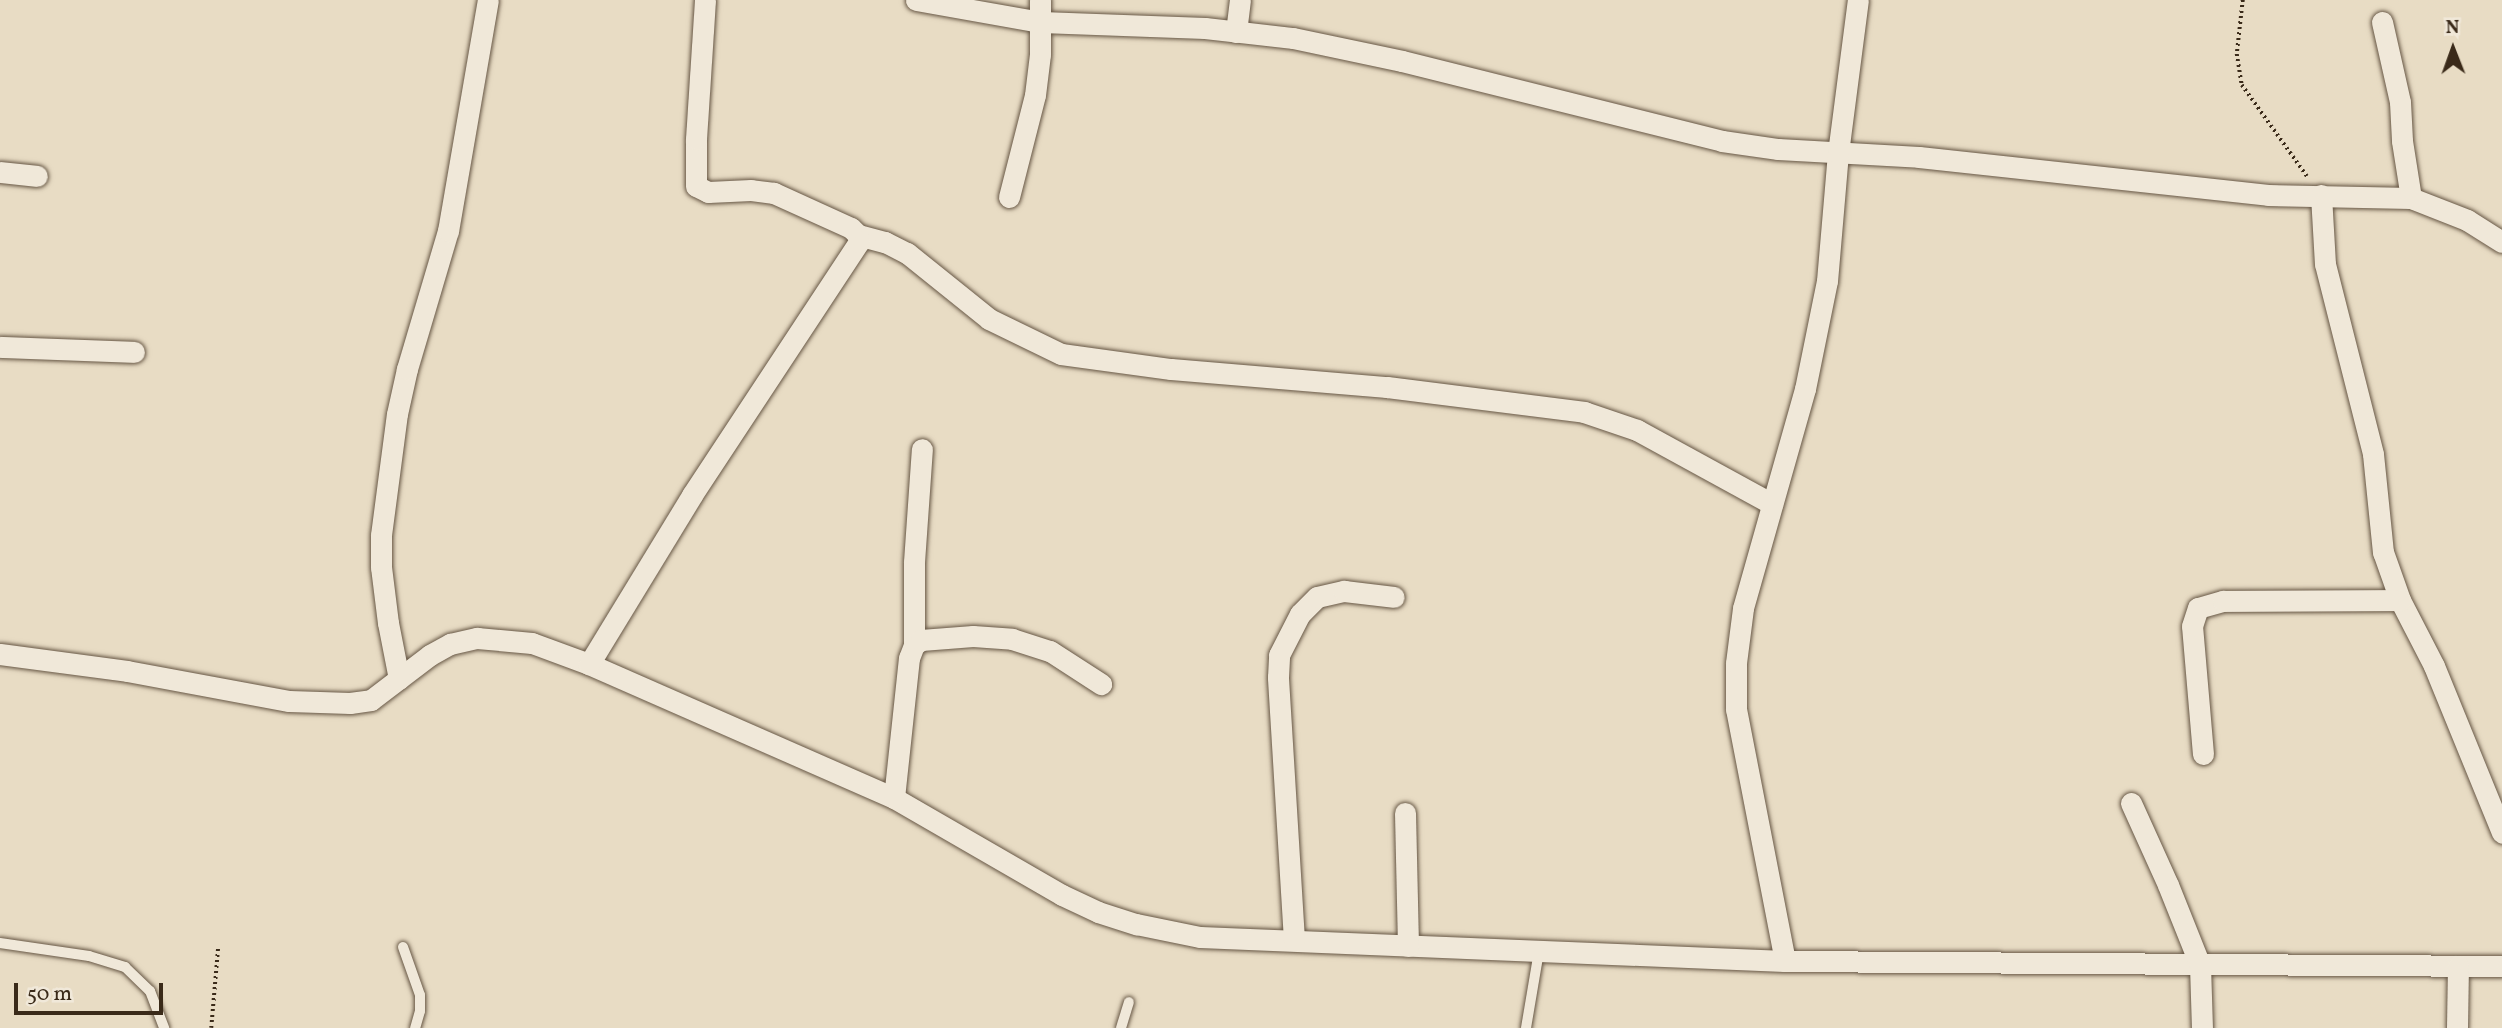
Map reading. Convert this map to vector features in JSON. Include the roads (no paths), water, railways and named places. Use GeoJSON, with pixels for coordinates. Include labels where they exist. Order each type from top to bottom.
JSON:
{"type":"FeatureCollection","features":[{"type":"Feature","properties":{"kind":"street"},"geometry":{"type":"LineString","coordinates":[[399,679],[387,623],[381,567],[381,535],[400,403],[407,369],[449,230],[488,0]]}},
{"type":"Feature","properties":{"kind":"street"},"geometry":{"type":"LineString","coordinates":[[705,0],[696,139],[696,186],[708,192],[774,193],[851,228],[858,235],[885,242],[907,253],[989,319],[1061,354],[1171,369],[1387,387],[1584,412],[1637,430],[1772,504]]}},
{"type":"Feature","properties":{"kind":"street"},"geometry":{"type":"LineString","coordinates":[[916,0],[1041,22],[1236,32],[1293,38],[1402,61],[1722,141],[1838,153],[1919,157],[2202,190],[2411,198],[2467,220],[2502,242]]}},
{"type":"Feature","properties":{"kind":"street"},"geometry":{"type":"LineString","coordinates":[[1009,197],[1035,95],[1041,0]]}},
{"type":"Feature","properties":{"kind":"street"},"geometry":{"type":"LineString","coordinates":[[1236,32],[1240,0]]}},
{"type":"Feature","properties":{"kind":"street"},"geometry":{"type":"LineString","coordinates":[[1785,961],[1735,688],[1742,608],[1805,389],[1827,281],[1838,153],[1858,0]]}},
{"type":"Feature","properties":{"kind":"street"},"geometry":{"type":"LineString","coordinates":[[2382,22],[2400,102],[2402,141],[2411,198]]}},
{"type":"Feature","properties":{"kind":"street"},"geometry":{"type":"LineString","coordinates":[[0,173],[37,176]]}},
{"type":"Feature","properties":{"kind":"street"},"geometry":{"type":"LineString","coordinates":[[2320,195],[2325,264],[2373,454],[2383,552],[2400,600],[2434,666],[2502,833]]}},
{"type":"Feature","properties":{"kind":"street"},"geometry":{"type":"LineString","coordinates":[[589,664],[692,495],[856,249],[858,235]]}},
{"type":"Feature","properties":{"kind":"street"},"geometry":{"type":"LineString","coordinates":[[0,347],[134,352]]}},
{"type":"Feature","properties":{"kind":"street"},"geometry":{"type":"LineString","coordinates":[[894,798],[909,658],[914,646],[914,562],[922,449]]}},
{"type":"Feature","properties":{"kind":"street"},"geometry":{"type":"LineString","coordinates":[[1294,940],[1278,677],[1279,656],[1300,614],[1317,597],[1344,591],[1394,597]]}},
{"type":"Feature","properties":{"kind":"street"},"geometry":{"type":"LineString","coordinates":[[2203,754],[2192,626],[2198,608],[2223,601],[2400,600]]}},
{"type":"Feature","properties":{"kind":"street"},"geometry":{"type":"LineString","coordinates":[[914,646],[921,640],[938,637],[1012,639],[1049,651],[1101,684]]}},
{"type":"Feature","properties":{"kind":"street"},"geometry":{"type":"LineString","coordinates":[[0,654],[127,671],[289,701],[350,704],[371,699],[450,644],[477,638],[532,643],[589,664],[894,798],[1062,895],[1098,912],[1136,924],[1200,937],[1785,961],[2502,966]]}},
{"type":"Feature","properties":{"kind":"street"},"geometry":{"type":"LineString","coordinates":[[2131,803],[2173,895],[2200,965],[2202,1028]]}},
{"type":"Feature","properties":{"kind":"street"},"geometry":{"type":"LineString","coordinates":[[1405,813],[1408,946]]}},
{"type":"Feature","properties":{"kind":"street"},"geometry":{"type":"LineString","coordinates":[[2458,966],[2458,1028]]}},
{"type":"Feature","properties":{"kind":"lane"},"geometry":{"type":"LineString","coordinates":[[0,943],[89,956],[125,967],[150,991],[164,1028]]}},
{"type":"Feature","properties":{"kind":"lane"},"geometry":{"type":"LineString","coordinates":[[403,947],[420,995],[420,1011],[415,1028]]}},
{"type":"Feature","properties":{"kind":"lane"},"geometry":{"type":"LineString","coordinates":[[1526,1028],[1539,951]]}},
{"type":"Feature","properties":{"kind":"lane"},"geometry":{"type":"LineString","coordinates":[[1121,1028],[1129,1002]]}}]}
